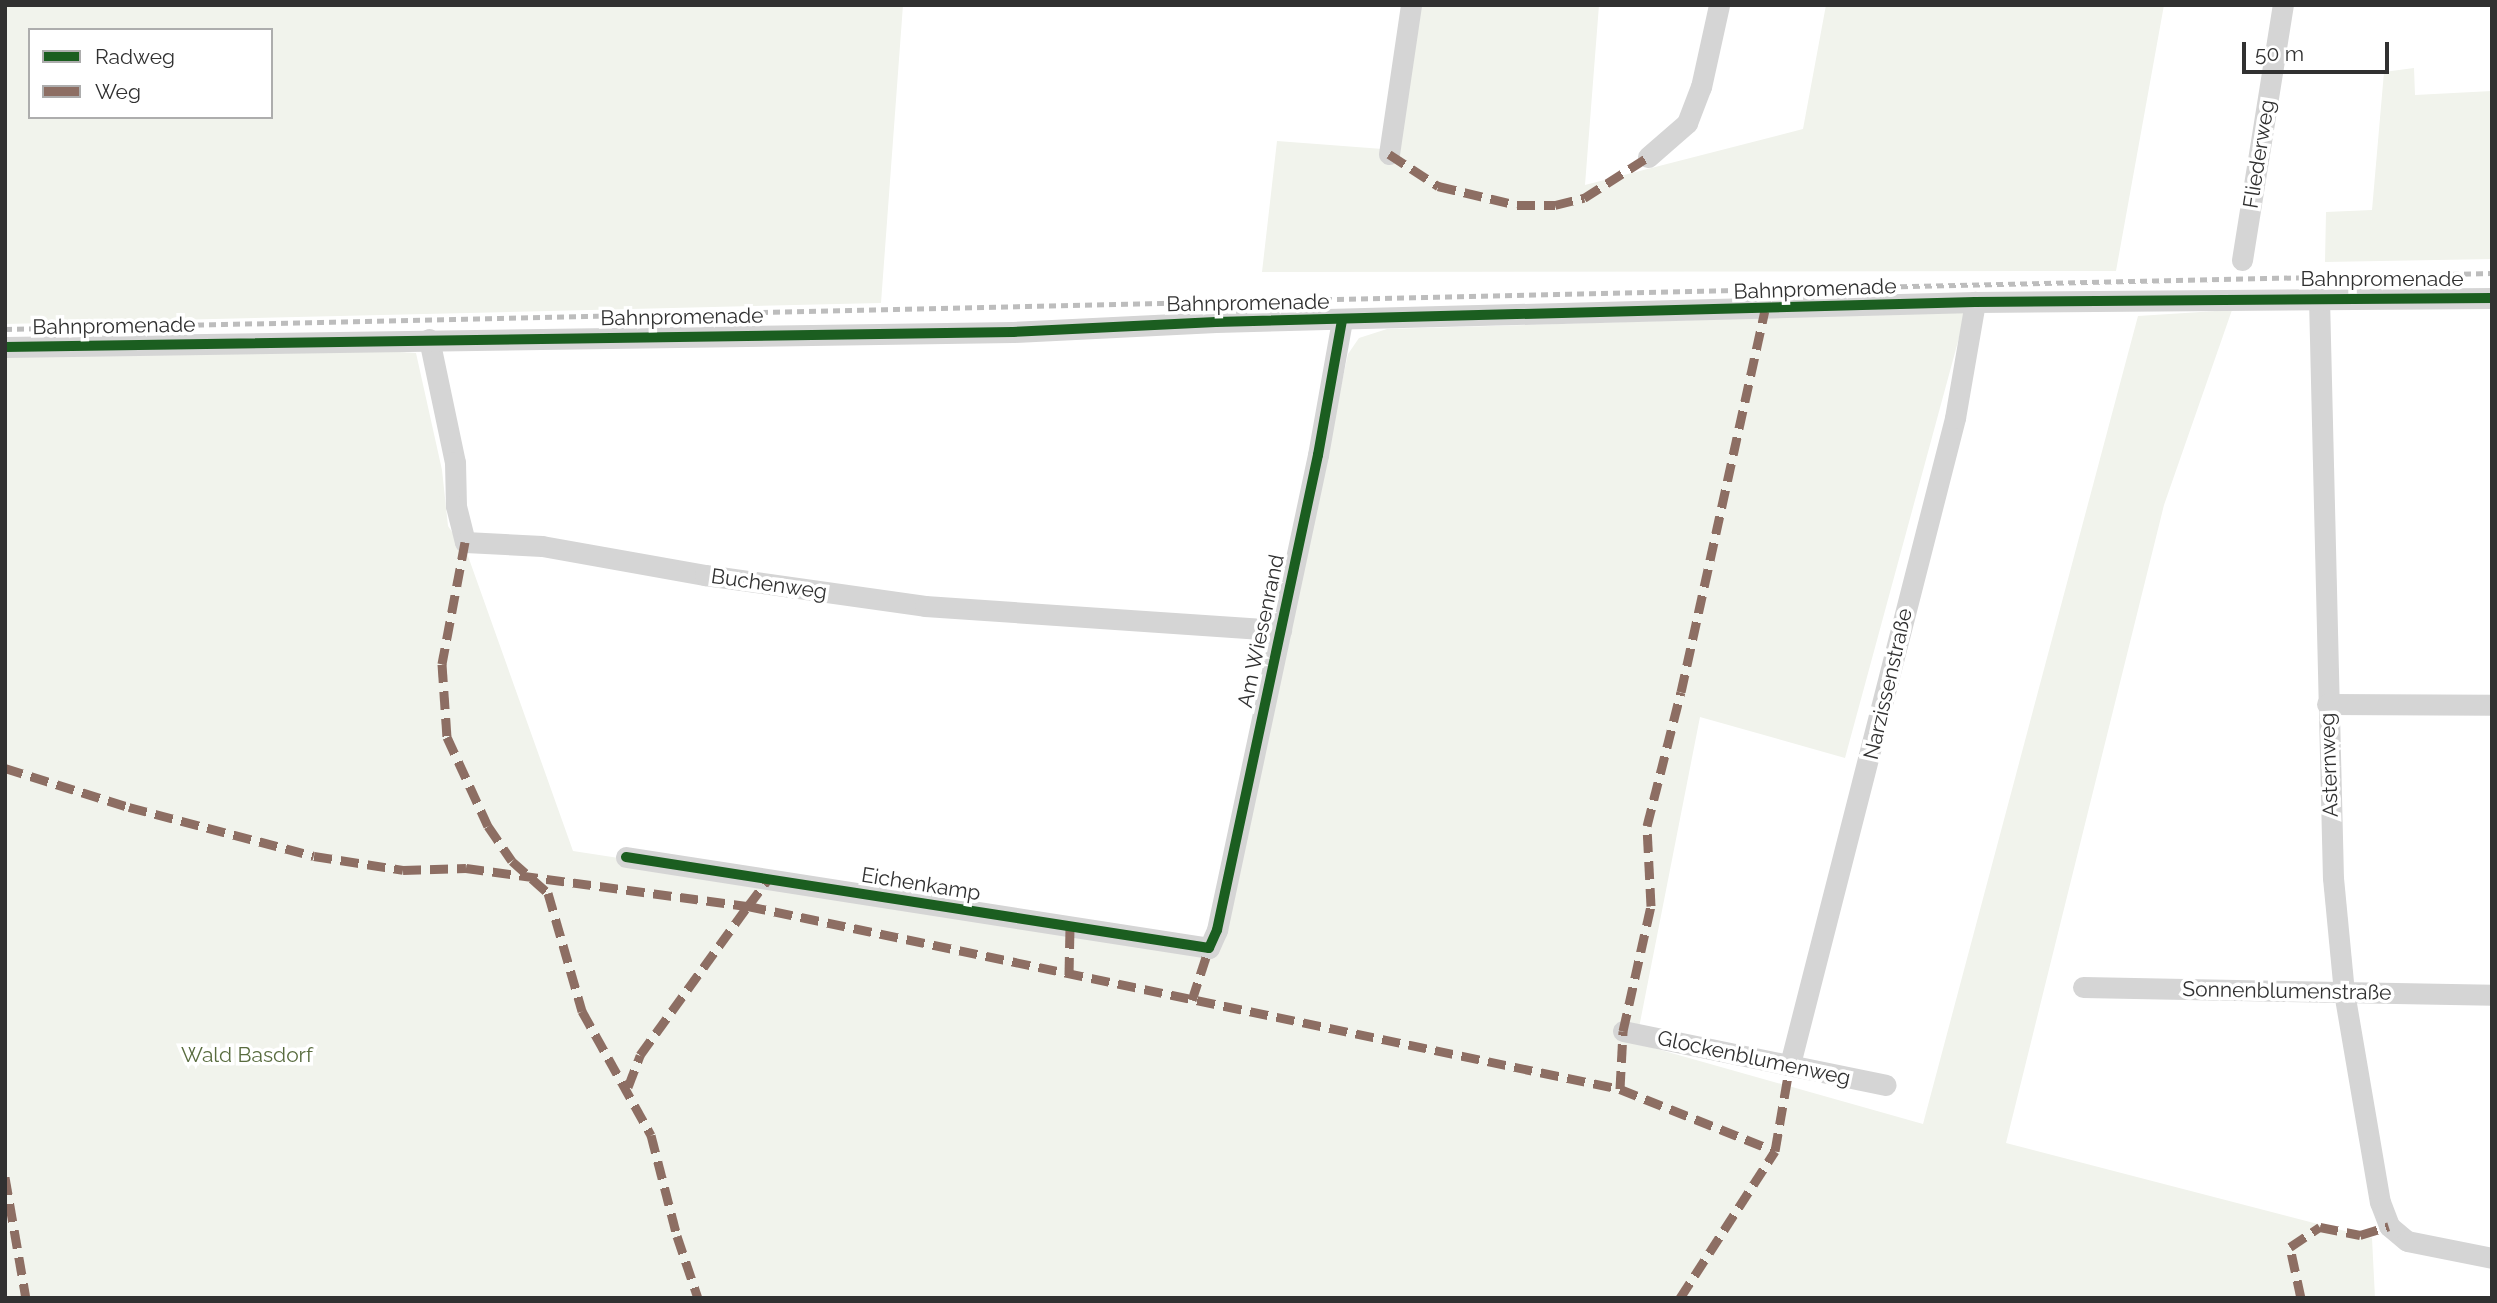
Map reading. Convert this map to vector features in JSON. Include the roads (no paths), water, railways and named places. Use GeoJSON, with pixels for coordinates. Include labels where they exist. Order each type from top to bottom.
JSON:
{"type":"FeatureCollection","features":[{"type":"Feature","properties":{"kind":"street"},"geometry":{"type":"LineString","coordinates":[[1389,154],[1411,5]]}},
{"type":"Feature","properties":{"kind":"street"},"geometry":{"type":"LineString","coordinates":[[1648,157],[1686,123],[1701,87],[1719,5]]}},
{"type":"Feature","properties":{"kind":"street","name":"Fliederweg"},"geometry":{"type":"LineString","coordinates":[[2242,260],[2283,5]]}},
{"type":"Feature","properties":{"kind":"street","name":"Asternweg"},"geometry":{"type":"LineString","coordinates":[[2319,298],[2333,878],[2344,992],[2380,1202],[2389,1226],[2407,1241],[2492,1258]]}},
{"type":"Feature","properties":{"kind":"street","name":"Bahnpromenade"},"geometry":{"type":"LineString","coordinates":[[5,347],[1013,332],[1975,302],[2492,298]]}},
{"type":"Feature","properties":{"kind":"street","name":"Narzissenstraße"},"geometry":{"type":"LineString","coordinates":[[1790,1063],[1955,418],[1975,302]]}},
{"type":"Feature","properties":{"kind":"street","name":"Am Wiesenrand"},"geometry":{"type":"LineString","coordinates":[[1209,948],[1217,930],[1281,630],[1342,320]]}},
{"type":"Feature","properties":{"kind":"street","name":"Buchenweg"},"geometry":{"type":"LineString","coordinates":[[429,339],[455,462],[456,506],[465,541],[542,546],[925,607],[1281,630]]}},
{"type":"Feature","properties":{"kind":"street"},"geometry":{"type":"LineString","coordinates":[[2327,704],[2492,705]]}},
{"type":"Feature","properties":{"kind":"street","name":"Eichenkamp"},"geometry":{"type":"LineString","coordinates":[[626,857],[1209,948]]}},
{"type":"Feature","properties":{"kind":"street","name":"Sonnenblumenstraße"},"geometry":{"type":"LineString","coordinates":[[2083,987],[2492,995]]}},
{"type":"Feature","properties":{"kind":"street","name":"Glockenblumenweg"},"geometry":{"type":"LineString","coordinates":[[1623,1031],[1790,1063],[1885,1085]]}},
{"type":"Feature","properties":{"kind":"railway"},"geometry":{"type":"LineString","coordinates":[[5,329],[2492,273]]}},
{"type":"Feature","properties":{"kind":"park label","name":"Wald Basdorf"},"geometry":{"type":"Point","coordinates":[247,1055]}}]}
